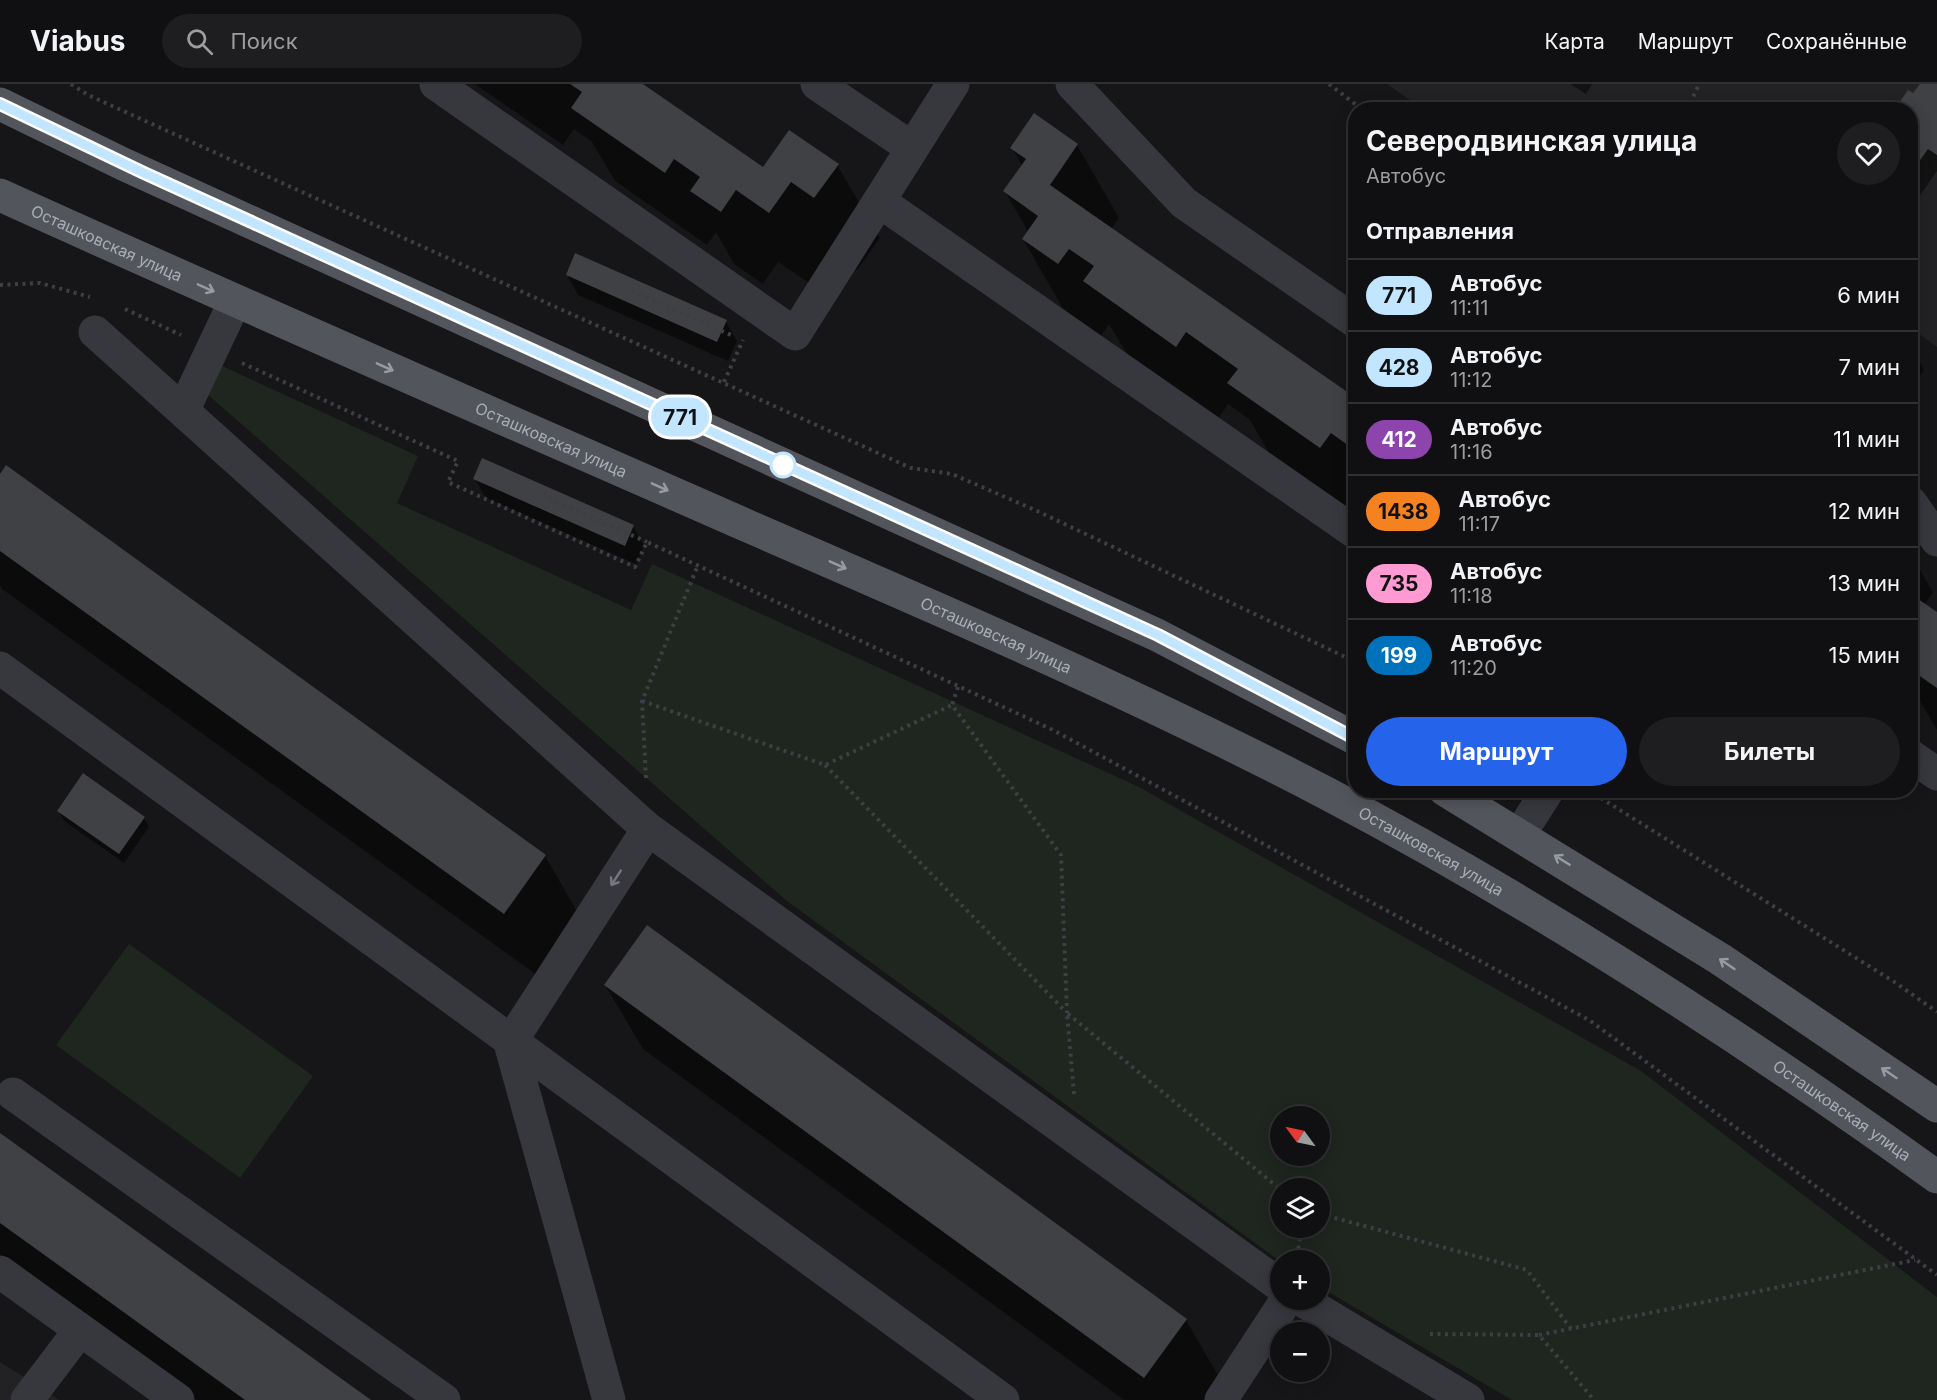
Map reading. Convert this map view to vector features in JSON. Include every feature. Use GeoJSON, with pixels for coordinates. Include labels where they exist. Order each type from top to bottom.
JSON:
{"type":"FeatureCollection","features":[{"type":"Feature","properties":{"kind":"main road"},"geometry":{"type":"LineString","coordinates":[[0,104],[144,173],[1158,635],[1348,735]]}},
{"type":"Feature","properties":{"kind":"main road","name":"Осташковская улица"},"geometry":{"type":"LineString","coordinates":[[0,195],[236,301],[994,633],[1132,696],[1328,795],[1528,907],[1690,1007],[1937,1177]]}},
{"type":"Feature","properties":{"kind":"main road"},"geometry":{"type":"LineString","coordinates":[[1459,798],[1720,959],[1937,1106]]}},
{"type":"Feature","properties":{"kind":"lane"},"geometry":{"type":"LineString","coordinates":[[436,84],[795,334],[953,84]]}},
{"type":"Feature","properties":{"kind":"lane"},"geometry":{"type":"LineString","coordinates":[[817,84],[912,148]]}},
{"type":"Feature","properties":{"kind":"lane"},"geometry":{"type":"LineString","coordinates":[[1072,84],[1184,203],[1348,316]]}},
{"type":"Feature","properties":{"kind":"lane"},"geometry":{"type":"LineString","coordinates":[[879,201],[1348,527]]}},
{"type":"Feature","properties":{"kind":"lane"},"geometry":{"type":"LineString","coordinates":[[183,411],[236,301]]}},
{"type":"Feature","properties":{"kind":"lane"},"geometry":{"type":"LineString","coordinates":[[95,332],[648,829],[1270,1278]]}},
{"type":"Feature","properties":{"kind":"lane"},"geometry":{"type":"LineString","coordinates":[[1918,513],[1937,540]]}},
{"type":"Feature","properties":{"kind":"lane"},"geometry":{"type":"LineString","coordinates":[[0,668],[990,1396]]}},
{"type":"Feature","properties":{"kind":"lane"},"geometry":{"type":"LineString","coordinates":[[1918,761],[1937,774]]}},
{"type":"Feature","properties":{"kind":"lane"},"geometry":{"type":"LineString","coordinates":[[1520,834],[1543,798]]}},
{"type":"Feature","properties":{"kind":"lane"},"geometry":{"type":"LineString","coordinates":[[609,1400],[510,1043],[648,829]]}},
{"type":"Feature","properties":{"kind":"lane"},"geometry":{"type":"LineString","coordinates":[[13,1094],[444,1400]]}},
{"type":"Feature","properties":{"kind":"lane"},"geometry":{"type":"LineString","coordinates":[[0,1272],[178,1400]]}},
{"type":"Feature","properties":{"kind":"lane"},"geometry":{"type":"LineString","coordinates":[[1221,1400],[1280,1310]]}},
{"type":"Feature","properties":{"kind":"lane"},"geometry":{"type":"LineString","coordinates":[[1318,1310],[1468,1400]]}},
{"type":"Feature","properties":{"kind":"lane"},"geometry":{"type":"LineString","coordinates":[[27,1400],[80,1330]]}},
{"type":"Feature","properties":{"kind":"path"},"geometry":{"type":"LineString","coordinates":[[71,84],[88,95],[910,468],[952,474],[1035,510],[1348,658]]}},
{"type":"Feature","properties":{"kind":"path"},"geometry":{"type":"LineString","coordinates":[[1329,84],[1352,102]]}},
{"type":"Feature","properties":{"kind":"path"},"geometry":{"type":"LineString","coordinates":[[1690,102],[1699,84]]}},
{"type":"Feature","properties":{"kind":"path"},"geometry":{"type":"LineString","coordinates":[[632,291],[743,340],[724,382]]}},
{"type":"Feature","properties":{"kind":"path"},"geometry":{"type":"LineString","coordinates":[[212,349],[458,461],[448,482],[635,567],[647,542]]}},
{"type":"Feature","properties":{"kind":"path"},"geometry":{"type":"LineString","coordinates":[[542,495],[1053,730],[1589,1020],[1937,1275]]}},
{"type":"Feature","properties":{"kind":"path"},"geometry":{"type":"LineString","coordinates":[[648,829],[642,701],[698,565]]}},
{"type":"Feature","properties":{"kind":"path"},"geometry":{"type":"LineString","coordinates":[[825,765],[952,705],[958,687]]}},
{"type":"Feature","properties":{"kind":"path"},"geometry":{"type":"LineString","coordinates":[[642,701],[825,765],[1067,1013],[1270,1182]]}},
{"type":"Feature","properties":{"kind":"path"},"geometry":{"type":"LineString","coordinates":[[952,705],[1061,855],[1067,1013],[1078,1140]]}},
{"type":"Feature","properties":{"kind":"path"},"geometry":{"type":"LineString","coordinates":[[1601,798],[1896,983],[1937,1012]]}},
{"type":"Feature","properties":{"kind":"path"},"geometry":{"type":"LineString","coordinates":[[1330,1217],[1527,1270],[1571,1329]]}},
{"type":"Feature","properties":{"kind":"path"},"geometry":{"type":"LineString","coordinates":[[1426,1334],[1539,1335],[1916,1259]]}},
{"type":"Feature","properties":{"kind":"path"},"geometry":{"type":"LineString","coordinates":[[1539,1335],[1594,1400]]}},
{"type":"Feature","properties":{"kind":"shaded area"},"geometry":{"type":"Polygon","coordinates":[[[1387,84],[1937,84],[1937,347],[1918,333],[1918,102],[1413,102],[1387,84]]]}},
{"type":"Feature","properties":{"kind":"shaded area"},"geometry":{"type":"Polygon","coordinates":[[[222,366],[418,456],[397,503],[631,610],[652,564],[1139,787],[1641,1071],[1937,1297],[1937,1400],[1512,1400],[1330,1293],[1330,1250],[1270,1250],[1270,1254],[787,901],[207,394],[222,366]]]}},
{"type":"Feature","properties":{"kind":"shaded area"},"geometry":{"type":"Polygon","coordinates":[[[129,944],[313,1076],[240,1178],[56,1045],[129,944]]]}},
{"type":"Feature","properties":{"kind":"shaded area"},"geometry":{"type":"Polygon","coordinates":[[[0,1362],[37,1385],[59,1400],[0,1400],[0,1362]]]}},
{"type":"Feature","properties":{"kind":"building"},"geometry":{"type":"Polygon","coordinates":[[[570,84],[643,84],[763,167],[789,130],[839,164],[814,198],[791,182],[769,213],[736,190],[721,212],[690,191],[700,177],[674,159],[665,173],[571,108],[582,92],[570,84]]]}},
{"type":"Feature","properties":{"kind":"building"},"geometry":{"type":"Polygon","coordinates":[[[1920,84],[1937,84],[1937,155],[1928,149],[1918,163],[1918,102],[1900,102],[1908,90],[1913,93],[1920,84]]]}},
{"type":"Feature","properties":{"kind":"building"},"geometry":{"type":"Polygon","coordinates":[[[1034,113],[1078,144],[1050,185],[1348,392],[1348,445],[1331,433],[1320,448],[1227,383],[1238,369],[1186,332],[1176,347],[1083,281],[1094,266],[1069,249],[1058,264],[1022,239],[1038,216],[1003,191],[1026,159],[1010,148],[1034,113]]]}},
{"type":"Feature","properties":{"kind":"building"},"geometry":{"type":"Polygon","coordinates":[[[575,253],[727,320],[717,342],[566,275],[575,253]]]}},
{"type":"Feature","properties":{"kind":"building"},"geometry":{"type":"Polygon","coordinates":[[[482,458],[634,525],[625,546],[473,479],[482,458]]]}},
{"type":"Feature","properties":{"kind":"building"},"geometry":{"type":"Polygon","coordinates":[[[6,465],[546,855],[504,914],[0,551],[0,474],[6,465]]]}},
{"type":"Feature","properties":{"kind":"building"},"geometry":{"type":"Polygon","coordinates":[[[1918,599],[1937,612],[1937,688],[1918,675],[1918,599]]]}},
{"type":"Feature","properties":{"kind":"building"},"geometry":{"type":"Polygon","coordinates":[[[83,773],[145,817],[119,854],[57,811],[83,773]]]}},
{"type":"Feature","properties":{"kind":"building"},"geometry":{"type":"Polygon","coordinates":[[[647,925],[1187,1319],[1144,1378],[604,985],[647,925]]]}},
{"type":"Feature","properties":{"kind":"building"},"geometry":{"type":"Polygon","coordinates":[[[0,1133],[371,1400],[245,1400],[0,1223],[0,1133]]]}},
{"type":"Feature","properties":{"kind":"bus line","name":"771"},"geometry":{"type":"LineString","coordinates":[[0,104],[144,173],[1010,570],[1158,635],[1348,734]]}}]}
